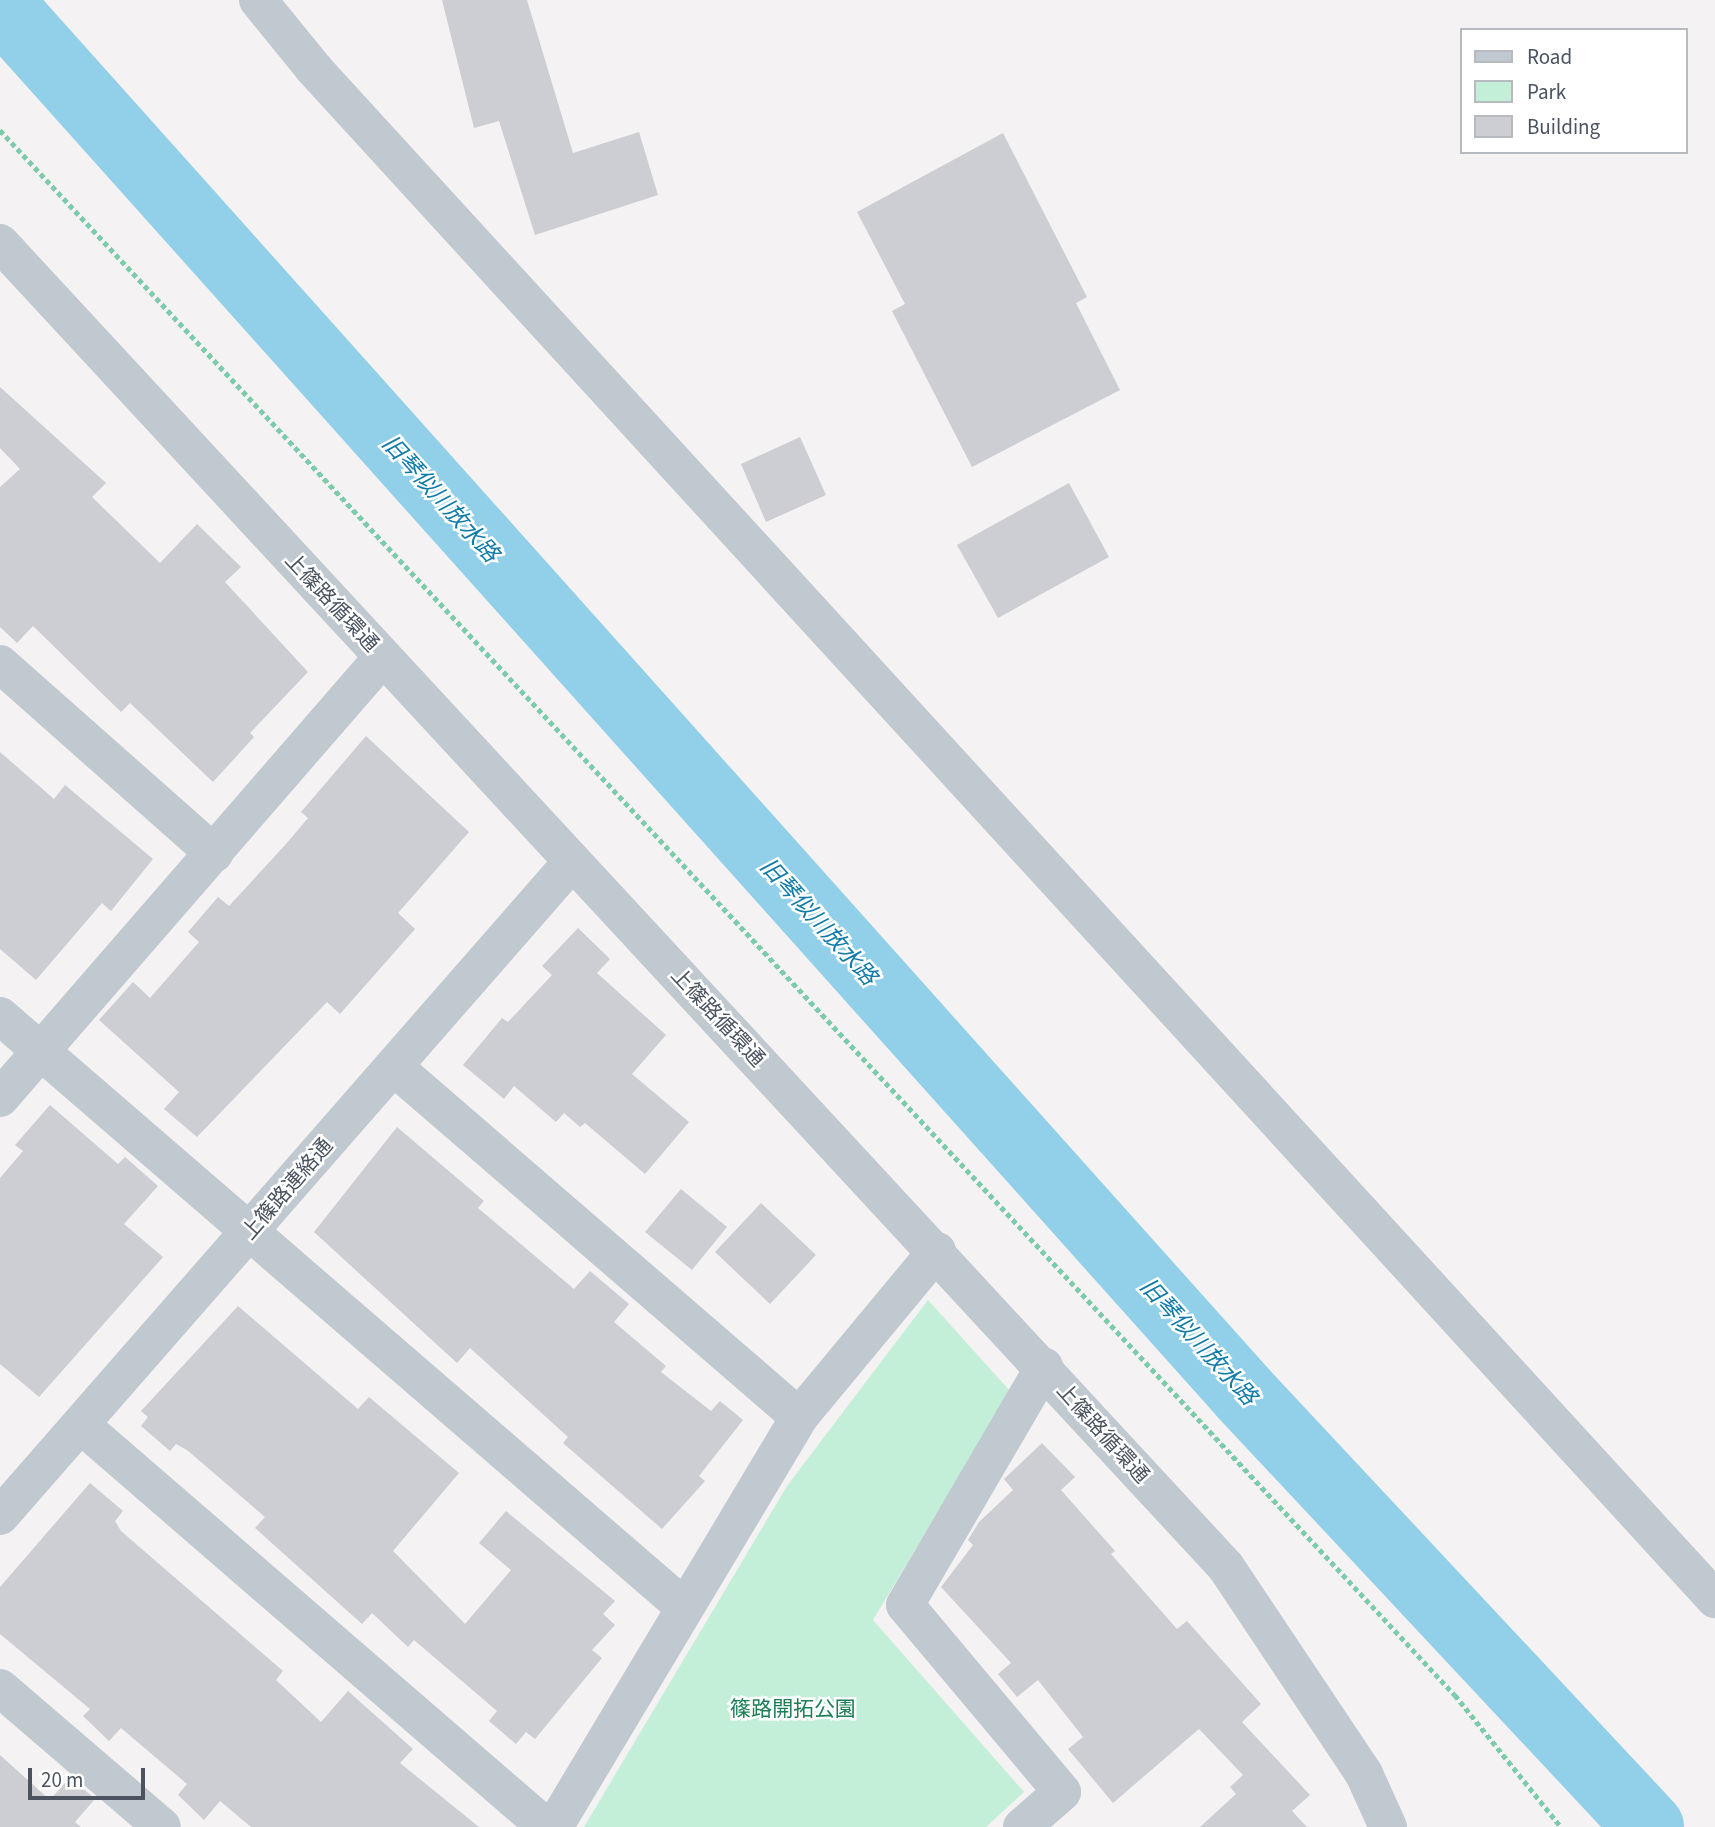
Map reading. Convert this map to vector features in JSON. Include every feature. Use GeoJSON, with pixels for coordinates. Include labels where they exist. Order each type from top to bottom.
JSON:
{"type":"FeatureCollection","features":[{"type":"Feature","properties":{"kind":"street"},"geometry":{"type":"LineString","coordinates":[[258,0],[314,69],[1715,1600]]}},
{"type":"Feature","properties":{"kind":"street","name":"上篠路循環通"},"geometry":{"type":"LineString","coordinates":[[0,243],[572,862],[937,1251],[1226,1567],[1364,1774],[1388,1827]]}},
{"type":"Feature","properties":{"kind":"street"},"geometry":{"type":"LineString","coordinates":[[0,1098],[383,657]]}},
{"type":"Feature","properties":{"kind":"street"},"geometry":{"type":"LineString","coordinates":[[0,664],[214,853]]}},
{"type":"Feature","properties":{"kind":"street","name":"上篠路連絡通"},"geometry":{"type":"LineString","coordinates":[[0,1516],[572,862]]}},
{"type":"Feature","properties":{"kind":"street"},"geometry":{"type":"LineString","coordinates":[[0,1016],[685,1608]]}},
{"type":"Feature","properties":{"kind":"street"},"geometry":{"type":"LineString","coordinates":[[394,1066],[799,1417]]}},
{"type":"Feature","properties":{"kind":"street"},"geometry":{"type":"LineString","coordinates":[[554,1827],[799,1417],[937,1251]]}},
{"type":"Feature","properties":{"kind":"street"},"geometry":{"type":"LineString","coordinates":[[1022,1827],[1062,1792],[905,1605],[1044,1367]]}},
{"type":"Feature","properties":{"kind":"street"},"geometry":{"type":"LineString","coordinates":[[81,1425],[546,1827]]}},
{"type":"Feature","properties":{"kind":"street"},"geometry":{"type":"LineString","coordinates":[[0,1688],[162,1827]]}},
{"type":"Feature","properties":{"kind":"path"},"geometry":{"type":"LineString","coordinates":[[0,130],[1436,1675],[1561,1827]]}},
{"type":"Feature","properties":{"kind":"green space","name":"篠路開拓公園"},"geometry":{"type":"Polygon","coordinates":[[[928,1300],[1010,1391],[873,1620],[1024,1792],[986,1827],[584,1827],[787,1486],[928,1300]]]}},
{"type":"Feature","properties":{"kind":"building"},"geometry":{"type":"Polygon","coordinates":[[[442,0],[527,0],[573,153],[639,132],[658,195],[535,235],[499,121],[474,128],[442,0]]]}},
{"type":"Feature","properties":{"kind":"building"},"geometry":{"type":"Polygon","coordinates":[[[1003,133],[1087,297],[1076,303],[1120,390],[972,467],[892,311],[905,304],[857,212],[1003,133]]]}},
{"type":"Feature","properties":{"kind":"building"},"geometry":{"type":"Polygon","coordinates":[[[0,387],[106,483],[92,497],[160,563],[197,524],[241,567],[225,582],[308,672],[250,733],[254,737],[213,782],[130,703],[121,712],[33,626],[17,643],[0,627],[0,487],[20,469],[0,448],[0,387]]]}},
{"type":"Feature","properties":{"kind":"building"},"geometry":{"type":"Polygon","coordinates":[[[800,437],[826,495],[766,522],[741,464],[800,437]]]}},
{"type":"Feature","properties":{"kind":"building"},"geometry":{"type":"Polygon","coordinates":[[[1069,483],[1109,557],[998,618],[957,545],[1069,483]]]}},
{"type":"Feature","properties":{"kind":"building"},"geometry":{"type":"Polygon","coordinates":[[[366,736],[469,832],[398,913],[415,929],[340,1014],[327,1002],[197,1137],[164,1109],[179,1092],[99,1020],[133,982],[150,998],[199,942],[188,932],[218,897],[229,906],[286,844],[308,818],[301,812],[366,736]]]}},
{"type":"Feature","properties":{"kind":"building"},"geometry":{"type":"Polygon","coordinates":[[[0,752],[54,799],[65,785],[153,859],[111,911],[102,903],[36,980],[0,949],[0,752]]]}},
{"type":"Feature","properties":{"kind":"building"},"geometry":{"type":"Polygon","coordinates":[[[578,928],[610,959],[597,973],[666,1035],[632,1074],[689,1122],[645,1174],[585,1123],[580,1127],[564,1113],[556,1122],[514,1086],[504,1099],[463,1065],[502,1018],[508,1022],[552,975],[542,966],[578,928]]]}},
{"type":"Feature","properties":{"kind":"building"},"geometry":{"type":"Polygon","coordinates":[[[50,1105],[118,1164],[125,1157],[158,1186],[124,1224],[163,1257],[39,1397],[0,1364],[0,1178],[23,1151],[15,1145],[50,1105]]]}},
{"type":"Feature","properties":{"kind":"building"},"geometry":{"type":"Polygon","coordinates":[[[397,1127],[484,1201],[478,1208],[574,1289],[590,1271],[629,1304],[614,1322],[666,1366],[661,1372],[711,1411],[720,1401],[743,1420],[699,1476],[705,1481],[662,1529],[563,1443],[568,1437],[470,1348],[457,1363],[314,1232],[397,1127]]]}},
{"type":"Feature","properties":{"kind":"building"},"geometry":{"type":"Polygon","coordinates":[[[681,1189],[727,1227],[692,1270],[645,1232],[681,1189]]]}},
{"type":"Feature","properties":{"kind":"building"},"geometry":{"type":"Polygon","coordinates":[[[761,1203],[816,1255],[770,1304],[715,1252],[761,1203]]]}},
{"type":"Feature","properties":{"kind":"building"},"geometry":{"type":"Polygon","coordinates":[[[238,1306],[358,1409],[369,1397],[459,1473],[393,1551],[465,1624],[511,1570],[479,1543],[506,1511],[615,1601],[603,1614],[615,1625],[592,1650],[602,1658],[535,1739],[526,1732],[516,1744],[489,1721],[497,1711],[414,1640],[408,1647],[372,1613],[362,1624],[255,1528],[265,1517],[187,1450],[176,1444],[170,1451],[141,1426],[148,1417],[141,1411],[238,1306]]]}},
{"type":"Feature","properties":{"kind":"building"},"geometry":{"type":"Polygon","coordinates":[[[1042,1443],[1075,1477],[1061,1490],[1115,1551],[1111,1554],[1177,1629],[1187,1621],[1261,1704],[1242,1722],[1310,1795],[1292,1811],[1307,1827],[1200,1827],[1236,1794],[1230,1787],[1243,1775],[1199,1729],[1113,1803],[1068,1749],[1083,1737],[1038,1680],[1017,1697],[998,1674],[1011,1663],[941,1587],[973,1545],[968,1540],[979,1522],[1013,1490],[1004,1479],[1042,1443]]]}},
{"type":"Feature","properties":{"kind":"building"},"geometry":{"type":"Polygon","coordinates":[[[90,1483],[123,1511],[115,1521],[121,1531],[283,1671],[276,1680],[321,1722],[348,1691],[413,1749],[400,1763],[479,1827],[251,1827],[220,1801],[204,1820],[178,1795],[187,1784],[121,1728],[109,1741],[83,1716],[90,1709],[0,1634],[0,1587],[90,1483]]]}},
{"type":"Feature","properties":{"kind":"building"},"geometry":{"type":"Polygon","coordinates":[[[0,1755],[50,1800],[70,1777],[95,1799],[75,1822],[81,1827],[0,1827],[0,1755]]]}},
{"type":"Feature","properties":{"kind":"waterway","name":"旧琴似川放水路"},"geometry":{"type":"LineString","coordinates":[[0,4],[1244,1394],[1649,1827]]}}]}
